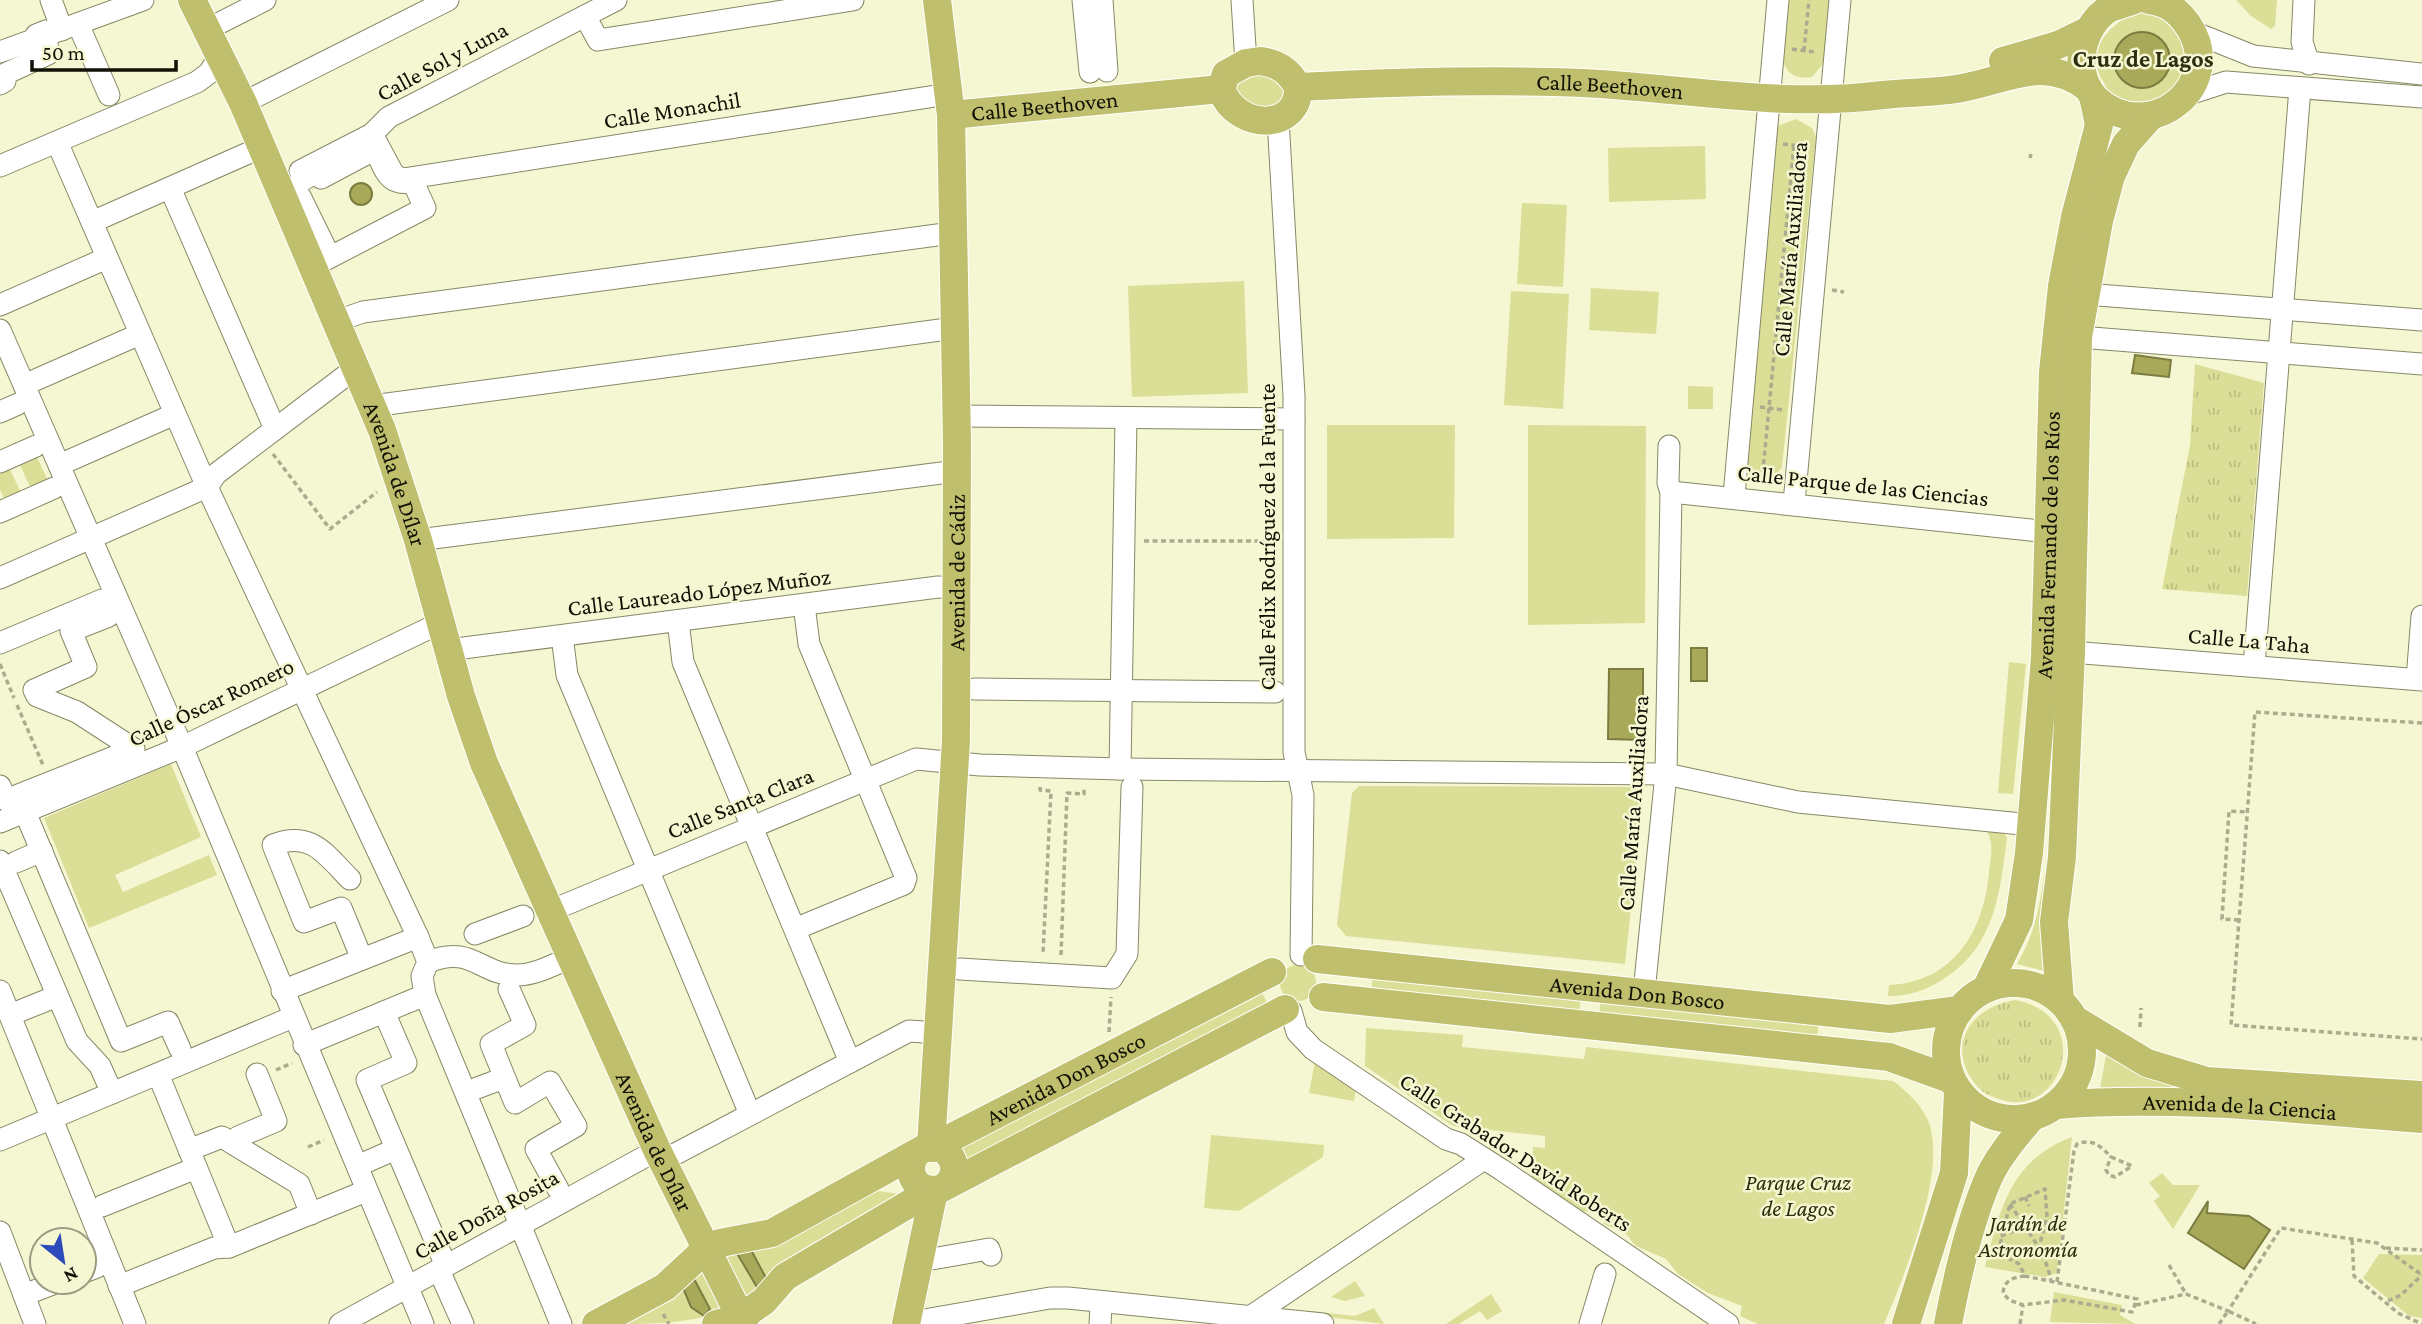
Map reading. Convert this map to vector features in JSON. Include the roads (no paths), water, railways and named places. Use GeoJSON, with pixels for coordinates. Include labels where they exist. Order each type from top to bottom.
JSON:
{"type":"FeatureCollection","features":[{"type":"Feature","properties":{"kind":"main road","name":"Avenida de Dílar"},"geometry":{"type":"LineString","coordinates":[[192,0],[243,103],[372,406],[418,540],[447,650],[537,914],[569,958],[705,1250],[733,1322]]}},
{"type":"Feature","properties":{"kind":"main road","name":"Avenida de Cádiz"},"geometry":{"type":"LineString","coordinates":[[927,1149],[939,1033],[954,762],[957,588],[957,416],[950,105],[937,0]]}},
{"type":"Feature","properties":{"kind":"main road","name":"Calle Beethoven"},"geometry":{"type":"LineString","coordinates":[[1921,90],[1954,75],[2058,44],[2099,14],[2134,0]]}},
{"type":"Feature","properties":{"kind":"main road"},"geometry":{"type":"LineString","coordinates":[[2149,0],[2167,5],[2185,15],[2198,63],[2196,77],[2186,95]]}},
{"type":"Feature","properties":{"kind":"main road","name":"Avenida Fernando de los Ríos"},"geometry":{"type":"LineString","coordinates":[[1986,989],[2019,920],[2032,825],[2045,657],[2054,360],[2075,217],[2099,125],[2081,57],[2099,14]]}},
{"type":"Feature","properties":{"kind":"main road"},"geometry":{"type":"LineString","coordinates":[[1273,62],[1293,77],[1297,87],[1294,104],[1278,119],[1257,120],[1233,111],[1222,89],[1226,74],[1246,63],[1273,62]]}},
{"type":"Feature","properties":{"kind":"main road","name":"Calle Beethoven"},"geometry":{"type":"LineString","coordinates":[[1297,87],[1570,83],[1829,101],[1921,90],[1960,89],[2034,70],[2053,71],[2073,77],[2110,111],[2127,117],[2150,117]]}},
{"type":"Feature","properties":{"kind":"main road","name":"Calle Beethoven"},"geometry":{"type":"LineString","coordinates":[[950,105],[1222,89]]}},
{"type":"Feature","properties":{"kind":"main road","name":"Avenida Fernando de los Ríos"},"geometry":{"type":"LineString","coordinates":[[2067,1010],[2054,922],[2062,857],[2071,652],[2078,337],[2099,221],[2111,176],[2126,144],[2150,117],[2170,109],[2186,95]]}},
{"type":"Feature","properties":{"kind":"main road"},"geometry":{"type":"LineString","coordinates":[[1309,957],[1327,978],[1323,997],[1310,1007],[1288,1010],[1273,998],[1272,972],[1282,961],[1309,957]]}},
{"type":"Feature","properties":{"kind":"main road","name":"Avenida Don Bosco"},"geometry":{"type":"LineString","coordinates":[[1309,957],[1890,1019],[1959,1010]]}},
{"type":"Feature","properties":{"kind":"main road","name":"Avenida Don Bosco"},"geometry":{"type":"LineString","coordinates":[[596,1324],[665,1287],[705,1250],[720,1243],[772,1233],[927,1149],[1272,972]]}},
{"type":"Feature","properties":{"kind":"main road"},"geometry":{"type":"LineString","coordinates":[[1906,1324],[1954,1173],[1954,1086],[1945,1045],[1949,1027],[1959,1010],[1986,989],[2001,984],[2029,985],[2067,1010],[2081,1042],[2082,1060],[2073,1086],[2044,1111],[1986,1182],[1957,1278],[1948,1324]]}},
{"type":"Feature","properties":{"kind":"main road","name":"Avenida Don Bosco"},"geometry":{"type":"LineString","coordinates":[[1323,997],[1889,1057],[1954,1086]]}},
{"type":"Feature","properties":{"kind":"main road","name":"Avenida Don Bosco"},"geometry":{"type":"LineString","coordinates":[[733,1322],[764,1301],[785,1277],[938,1188],[1288,1010]]}},
{"type":"Feature","properties":{"kind":"main road","name":"Avenida de la Ciencia"},"geometry":{"type":"LineString","coordinates":[[2067,1010],[2147,1063],[2206,1081],[2422,1095]]}},
{"type":"Feature","properties":{"kind":"main road"},"geometry":{"type":"LineString","coordinates":[[1954,1086],[1979,1111],[2001,1119],[2044,1111]]}},
{"type":"Feature","properties":{"kind":"main road","name":"Avenida de la Ciencia"},"geometry":{"type":"LineString","coordinates":[[2044,1111],[2094,1102],[2205,1103],[2422,1119]]}},
{"type":"Feature","properties":{"kind":"main road"},"geometry":{"type":"LineString","coordinates":[[907,1323],[938,1188],[954,1164],[947,1152],[927,1149],[910,1168],[914,1181],[938,1188]]}},
{"type":"Feature","properties":{"kind":"main road"},"geometry":{"type":"LineString","coordinates":[[1932,1324],[1957,1278]]}},
{"type":"Feature","properties":{"kind":"street"},"geometry":{"type":"LineString","coordinates":[[51,0],[62,30],[108,95]]}},
{"type":"Feature","properties":{"kind":"street"},"geometry":{"type":"LineString","coordinates":[[0,50],[46,31],[62,30],[143,0]]}},
{"type":"Feature","properties":{"kind":"street"},"geometry":{"type":"LineString","coordinates":[[0,166],[197,82],[209,74],[214,42],[265,0]]}},
{"type":"Feature","properties":{"kind":"street"},"geometry":{"type":"LineString","coordinates":[[243,103],[448,0]]}},
{"type":"Feature","properties":{"kind":"street","name":"Calle Sol y Luna"},"geometry":{"type":"LineString","coordinates":[[277,184],[372,134],[389,117],[616,0]]}},
{"type":"Feature","properties":{"kind":"street"},"geometry":{"type":"LineString","coordinates":[[585,16],[597,40],[853,0]]}},
{"type":"Feature","properties":{"kind":"street"},"geometry":{"type":"LineString","coordinates":[[1083,0],[1098,71],[1102,0]]}},
{"type":"Feature","properties":{"kind":"street"},"geometry":{"type":"LineString","coordinates":[[1242,0],[1246,63]]}},
{"type":"Feature","properties":{"kind":"street","name":"Calle María Auxiliadora"},"geometry":{"type":"LineString","coordinates":[[1734,496],[1778,0]]}},
{"type":"Feature","properties":{"kind":"street","name":"Calle María Auxiliadora"},"geometry":{"type":"LineString","coordinates":[[1794,503],[1840,0]]}},
{"type":"Feature","properties":{"kind":"street"},"geometry":{"type":"LineString","coordinates":[[2304,0],[2302,42],[2309,64]]}},
{"type":"Feature","properties":{"kind":"street"},"geometry":{"type":"LineString","coordinates":[[2185,15],[2253,56],[2422,74]]}},
{"type":"Feature","properties":{"kind":"street"},"geometry":{"type":"LineString","coordinates":[[0,83],[5,81],[2,75],[48,54],[62,30]]}},
{"type":"Feature","properties":{"kind":"street"},"geometry":{"type":"LineString","coordinates":[[2186,95],[2226,82],[2422,97]]}},
{"type":"Feature","properties":{"kind":"street"},"geometry":{"type":"LineString","coordinates":[[2254,666],[2300,88]]}},
{"type":"Feature","properties":{"kind":"street","name":"Calle Monachil"},"geometry":{"type":"LineString","coordinates":[[372,134],[394,176],[403,179],[950,105]]}},
{"type":"Feature","properties":{"kind":"street","name":"Calle Félix Rodríguez de la Fuente"},"geometry":{"type":"LineString","coordinates":[[1278,119],[1294,419],[1294,752],[1303,795],[1309,957]]}},
{"type":"Feature","properties":{"kind":"street"},"geometry":{"type":"LineString","coordinates":[[57,142],[206,487],[418,937],[428,962],[422,976],[425,995],[561,1324]]}},
{"type":"Feature","properties":{"kind":"street"},"geometry":{"type":"LineString","coordinates":[[92,222],[262,147]]}},
{"type":"Feature","properties":{"kind":"street"},"geometry":{"type":"LineString","coordinates":[[365,147],[371,147],[391,180],[398,184],[413,183],[425,208],[321,262],[318,257],[326,249],[300,196],[293,199],[295,189],[304,178],[317,172],[321,178],[368,153],[365,147]]}},
{"type":"Feature","properties":{"kind":"street"},"geometry":{"type":"LineString","coordinates":[[170,188],[275,429]]}},
{"type":"Feature","properties":{"kind":"street"},"geometry":{"type":"LineString","coordinates":[[337,321],[363,312],[953,233]]}},
{"type":"Feature","properties":{"kind":"street"},"geometry":{"type":"LineString","coordinates":[[0,305],[107,258]]}},
{"type":"Feature","properties":{"kind":"street"},"geometry":{"type":"LineString","coordinates":[[2098,295],[2422,320]]}},
{"type":"Feature","properties":{"kind":"street"},"geometry":{"type":"LineString","coordinates":[[372,406],[955,328]]}},
{"type":"Feature","properties":{"kind":"street"},"geometry":{"type":"LineString","coordinates":[[0,330],[14,400],[59,465],[92,538],[182,747],[293,1017],[301,1053],[366,1191],[423,1324]]}},
{"type":"Feature","properties":{"kind":"street"},"geometry":{"type":"LineString","coordinates":[[14,400],[140,334]]}},
{"type":"Feature","properties":{"kind":"street"},"geometry":{"type":"LineString","coordinates":[[2092,338],[2422,364]]}},
{"type":"Feature","properties":{"kind":"street"},"geometry":{"type":"LineString","coordinates":[[0,579],[206,487],[216,474],[357,367]]}},
{"type":"Feature","properties":{"kind":"street"},"geometry":{"type":"LineString","coordinates":[[59,465],[175,414]]}},
{"type":"Feature","properties":{"kind":"street"},"geometry":{"type":"LineString","coordinates":[[957,416],[1294,419]]}},
{"type":"Feature","properties":{"kind":"street"},"geometry":{"type":"LineString","coordinates":[[960,969],[1112,978],[1127,954],[1126,778],[1121,690],[1126,418]]}},
{"type":"Feature","properties":{"kind":"street"},"geometry":{"type":"LineString","coordinates":[[0,462],[36,446]]}},
{"type":"Feature","properties":{"kind":"street","name":"Calle María Auxiliadora"},"geometry":{"type":"LineString","coordinates":[[1644,992],[1666,774],[1671,492],[1668,482],[1669,446]]}},
{"type":"Feature","properties":{"kind":"street"},"geometry":{"type":"LineString","coordinates":[[418,540],[957,471]]}},
{"type":"Feature","properties":{"kind":"street"},"geometry":{"type":"LineString","coordinates":[[0,512],[54,488]]}},
{"type":"Feature","properties":{"kind":"street","name":"Calle Parque de las Ciencias"},"geometry":{"type":"LineString","coordinates":[[1671,492],[1734,496],[2049,532]]}},
{"type":"Feature","properties":{"kind":"street","name":"Calle Laureado López Muñoz"},"geometry":{"type":"LineString","coordinates":[[447,650],[938,587],[957,588]]}},
{"type":"Feature","properties":{"kind":"street"},"geometry":{"type":"LineString","coordinates":[[0,643],[102,600],[109,616],[71,631],[86,667],[34,690],[37,696],[77,712],[134,749],[6,800],[0,786]]}},
{"type":"Feature","properties":{"kind":"street"},"geometry":{"type":"LineString","coordinates":[[795,929],[904,884],[906,878],[809,644],[803,605]]}},
{"type":"Feature","properties":{"kind":"street"},"geometry":{"type":"LineString","coordinates":[[0,652],[106,607]]}},
{"type":"Feature","properties":{"kind":"street"},"geometry":{"type":"LineString","coordinates":[[2420,680],[2422,616]]}},
{"type":"Feature","properties":{"kind":"street"},"geometry":{"type":"LineString","coordinates":[[678,621],[683,662],[850,1062]]}},
{"type":"Feature","properties":{"kind":"street","name":"Calle Óscar Romero"},"geometry":{"type":"LineString","coordinates":[[0,822],[182,747],[440,623]]}},
{"type":"Feature","properties":{"kind":"street"},"geometry":{"type":"LineString","coordinates":[[562,636],[567,675],[750,1114]]}},
{"type":"Feature","properties":{"kind":"street","name":"Calle La Taha"},"geometry":{"type":"LineString","coordinates":[[2071,652],[2420,680]]}},
{"type":"Feature","properties":{"kind":"street"},"geometry":{"type":"LineString","coordinates":[[974,689],[1275,692]]}},
{"type":"Feature","properties":{"kind":"street","name":"Calle Santa Clara"},"geometry":{"type":"LineString","coordinates":[[475,934],[537,914],[647,871],[916,759],[1126,778],[1298,771],[1666,774],[1798,802],[2032,825]]}},
{"type":"Feature","properties":{"kind":"street"},"geometry":{"type":"LineString","coordinates":[[29,819],[121,1041],[168,1022],[180,1049]]}},
{"type":"Feature","properties":{"kind":"street"},"geometry":{"type":"LineString","coordinates":[[350,879],[313,842],[287,840],[273,845],[304,922],[341,908],[362,959]]}},
{"type":"Feature","properties":{"kind":"street"},"geometry":{"type":"LineString","coordinates":[[42,851],[8,861],[57,996],[77,1041],[100,1066],[111,1093]]}},
{"type":"Feature","properties":{"kind":"street"},"geometry":{"type":"LineString","coordinates":[[282,991],[418,937]]}},
{"type":"Feature","properties":{"kind":"street"},"geometry":{"type":"LineString","coordinates":[[428,962],[446,955],[470,958],[506,981],[525,1025],[491,1044],[514,1103],[550,1082],[576,1126],[536,1149],[558,1189]]}},
{"type":"Feature","properties":{"kind":"street"},"geometry":{"type":"LineString","coordinates":[[506,981],[569,958]]}},
{"type":"Feature","properties":{"kind":"street"},"geometry":{"type":"LineString","coordinates":[[0,991],[135,1324]]}},
{"type":"Feature","properties":{"kind":"street"},"geometry":{"type":"LineString","coordinates":[[301,1053],[425,995]]}},
{"type":"Feature","properties":{"kind":"street"},"geometry":{"type":"LineString","coordinates":[[10,1015],[57,996]]}},
{"type":"Feature","properties":{"kind":"street","name":"Calle Grabador David Roberts"},"geometry":{"type":"LineString","coordinates":[[1288,1010],[1297,1032],[1313,1049],[1446,1139],[1461,1143],[1728,1324]]}},
{"type":"Feature","properties":{"kind":"street"},"geometry":{"type":"LineString","coordinates":[[384,1012],[407,1063],[367,1080],[463,1324]]}},
{"type":"Feature","properties":{"kind":"street"},"geometry":{"type":"LineString","coordinates":[[0,1140],[293,1017]]}},
{"type":"Feature","properties":{"kind":"street","name":"Calle Doña Rosita"},"geometry":{"type":"LineString","coordinates":[[340,1324],[444,1271],[520,1225],[659,1155],[750,1114],[909,1031],[939,1033]]}},
{"type":"Feature","properties":{"kind":"street"},"geometry":{"type":"LineString","coordinates":[[234,1144],[238,1137],[276,1121],[266,1072]]}},
{"type":"Feature","properties":{"kind":"street"},"geometry":{"type":"LineString","coordinates":[[158,1074],[229,1247]]}},
{"type":"Feature","properties":{"kind":"street"},"geometry":{"type":"LineString","coordinates":[[477,1088],[504,1077]]}},
{"type":"Feature","properties":{"kind":"street"},"geometry":{"type":"LineString","coordinates":[[102,1206],[193,1159],[222,1137],[299,1184],[311,1213]]}},
{"type":"Feature","properties":{"kind":"street"},"geometry":{"type":"LineString","coordinates":[[364,1163],[396,1149]]}},
{"type":"Feature","properties":{"kind":"street"},"geometry":{"type":"LineString","coordinates":[[1241,1319],[1484,1159]]}},
{"type":"Feature","properties":{"kind":"street"},"geometry":{"type":"LineString","coordinates":[[119,1286],[214,1248],[229,1247],[366,1191]]}},
{"type":"Feature","properties":{"kind":"street"},"geometry":{"type":"LineString","coordinates":[[0,1232],[35,1324]]}},
{"type":"Feature","properties":{"kind":"street"},"geometry":{"type":"LineString","coordinates":[[932,1259],[989,1249],[990,1255]]}},
{"type":"Feature","properties":{"kind":"street"},"geometry":{"type":"LineString","coordinates":[[1590,1324],[1605,1274]]}},
{"type":"Feature","properties":{"kind":"street"},"geometry":{"type":"LineString","coordinates":[[24,1295],[28,1293]]}},
{"type":"Feature","properties":{"kind":"street"},"geometry":{"type":"LineString","coordinates":[[907,1323],[1050,1298],[1241,1319],[1322,1324]]}},
{"type":"Feature","properties":{"kind":"district","name":"Cruz de Lagos"},"geometry":{"type":"Point","coordinates":[2143,59]}},
{"type":"Feature","properties":{"kind":"park label","name":"Parque Cruz de Lagos"},"geometry":{"type":"Point","coordinates":[1798,1195]}},
{"type":"Feature","properties":{"kind":"park label","name":"Jardín de Astronomía"},"geometry":{"type":"Point","coordinates":[2028,1236]}}]}
